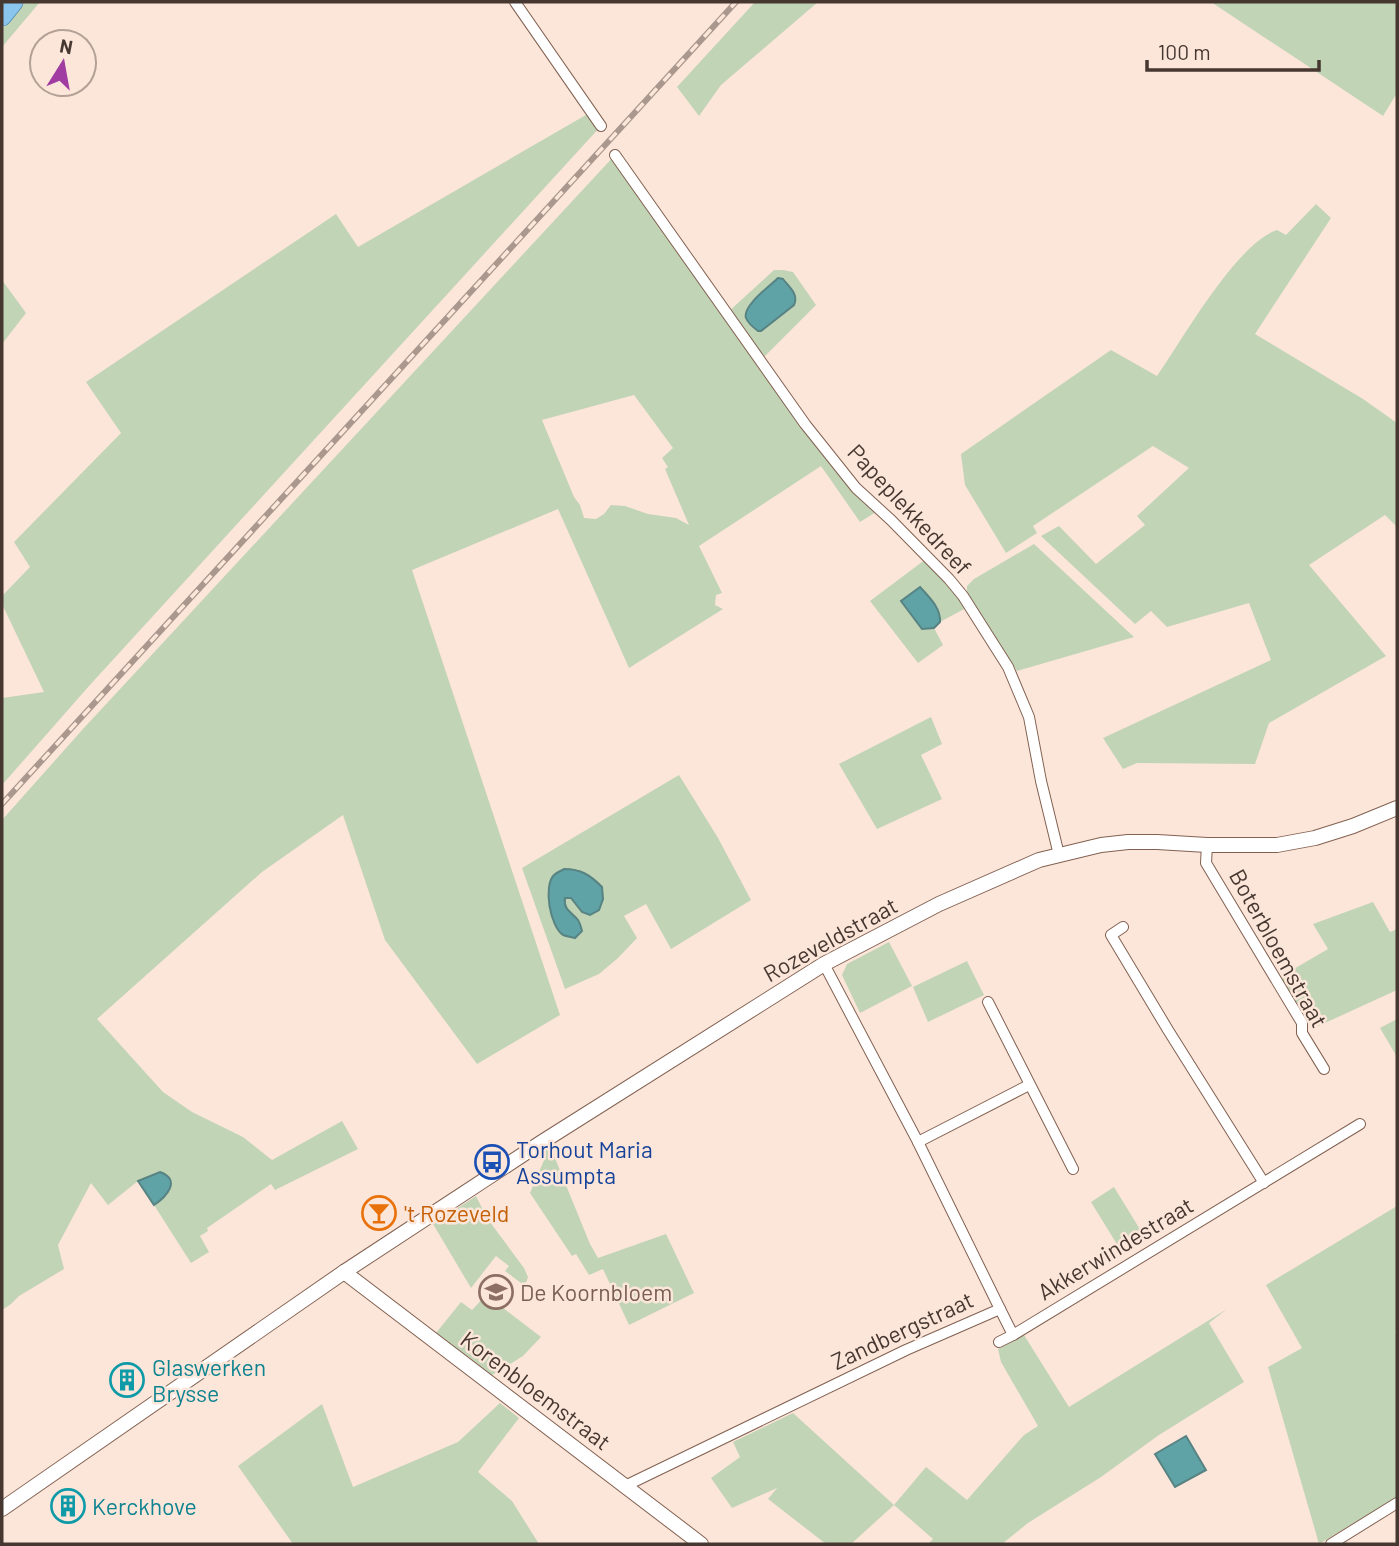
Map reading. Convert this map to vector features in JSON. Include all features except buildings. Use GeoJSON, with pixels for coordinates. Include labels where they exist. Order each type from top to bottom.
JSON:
{"type":"FeatureCollection","features":[{"type":"Feature","properties":{"kind":"main road"},"geometry":{"type":"LineString","coordinates":[[2,16],[14,2]]}},
{"type":"Feature","properties":{"kind":"street"},"geometry":{"type":"LineString","coordinates":[[515,2],[601,126]]}},
{"type":"Feature","properties":{"kind":"street","name":"Papeplekkedreef"},"geometry":{"type":"LineString","coordinates":[[615,155],[805,424],[856,488],[891,520],[963,596],[1008,667],[1021,695],[1029,717],[1059,855]]}},
{"type":"Feature","properties":{"kind":"street","name":"Rozeveldstraat"},"geometry":{"type":"LineString","coordinates":[[2,1509],[344,1272],[542,1142],[824,964],[939,904],[1023,866],[1101,845],[1157,842],[1277,845],[1353,826],[1397,808]]}},
{"type":"Feature","properties":{"kind":"street","name":"Boterbloemstraat"},"geometry":{"type":"LineString","coordinates":[[1207,845],[1206,863],[1302,1023],[1302,1033],[1324,1069]]}},
{"type":"Feature","properties":{"kind":"street"},"geometry":{"type":"LineString","coordinates":[[1123,927],[1111,935],[1264,1183]]}},
{"type":"Feature","properties":{"kind":"street","name":"Zandbergstraat"},"geometry":{"type":"LineString","coordinates":[[625,1486],[906,1350],[1000,1309],[918,1142],[824,964]]}},
{"type":"Feature","properties":{"kind":"street"},"geometry":{"type":"LineString","coordinates":[[988,1002],[1073,1170]]}},
{"type":"Feature","properties":{"kind":"street"},"geometry":{"type":"LineString","coordinates":[[918,1142],[1029,1085]]}},
{"type":"Feature","properties":{"kind":"street","name":"Akkerwindestraat"},"geometry":{"type":"LineString","coordinates":[[1013,1335],[1360,1124]]}},
{"type":"Feature","properties":{"kind":"street","name":"Korenbloemstraat"},"geometry":{"type":"LineString","coordinates":[[344,1272],[701,1544]]}},
{"type":"Feature","properties":{"kind":"street"},"geometry":{"type":"LineString","coordinates":[[999,1342],[1013,1335],[1000,1309]]}},
{"type":"Feature","properties":{"kind":"street"},"geometry":{"type":"LineString","coordinates":[[1331,1544],[1397,1503]]}},
{"type":"Feature","properties":{"kind":"green space"},"geometry":{"type":"Polygon","coordinates":[[[25,2],[40,2],[2,47],[2,29],[25,2]]]}},
{"type":"Feature","properties":{"kind":"green space"},"geometry":{"type":"Polygon","coordinates":[[[755,2],[818,2],[721,85],[699,116],[677,87],[755,2]]]}},
{"type":"Feature","properties":{"kind":"green space"},"geometry":{"type":"Polygon","coordinates":[[[1211,2],[1397,2],[1397,93],[1383,116],[1211,2]]]}},
{"type":"Feature","properties":{"kind":"green space"},"geometry":{"type":"Polygon","coordinates":[[[591,112],[601,126],[89,686],[2,785],[2,698],[44,692],[2,604],[2,596],[30,567],[14,542],[121,433],[86,382],[336,214],[358,247],[591,112]]]}},
{"type":"Feature","properties":{"kind":"green space"},"geometry":{"type":"Polygon","coordinates":[[[615,155],[727,313],[774,270],[793,272],[816,305],[760,361],[879,510],[860,522],[821,466],[699,546],[722,593],[716,595],[715,605],[723,609],[629,668],[558,509],[412,570],[560,1015],[477,1064],[385,940],[343,815],[262,872],[97,1019],[163,1092],[192,1112],[243,1137],[272,1160],[342,1121],[358,1149],[275,1190],[271,1184],[207,1228],[208,1231],[200,1236],[209,1252],[191,1263],[154,1205],[169,1188],[166,1174],[138,1181],[108,1205],[91,1183],[58,1245],[64,1269],[19,1296],[2,1310],[2,820],[83,729],[615,155]],[[634,395],[542,420],[584,518],[596,519],[611,505],[676,518],[689,525],[665,469],[668,467],[662,458],[673,448],[634,395]]]}},
{"type":"Feature","properties":{"kind":"green space"},"geometry":{"type":"Polygon","coordinates":[[[1316,204],[1331,218],[1255,334],[1363,399],[1397,423],[1397,527],[1385,515],[1309,565],[1386,656],[1269,723],[1255,764],[1137,763],[1123,769],[1103,738],[1271,660],[1249,603],[1167,627],[1151,611],[1135,624],[1041,536],[1059,526],[1096,564],[1145,525],[1137,516],[1189,468],[1153,446],[1033,526],[1037,533],[1006,553],[965,485],[961,454],[1111,350],[1157,376],[1211,295],[1244,254],[1261,239],[1277,230],[1286,235],[1316,204]]]}},
{"type":"Feature","properties":{"kind":"green space"},"geometry":{"type":"Polygon","coordinates":[[[2,280],[26,313],[2,344],[2,280]]]}},
{"type":"Feature","properties":{"kind":"green space"},"geometry":{"type":"Polygon","coordinates":[[[1034,544],[1134,637],[1017,671],[967,593],[967,586],[974,579],[1034,544]]]}},
{"type":"Feature","properties":{"kind":"green space"},"geometry":{"type":"Polygon","coordinates":[[[926,559],[966,608],[940,622],[940,615],[901,601],[919,623],[934,628],[943,645],[918,663],[870,601],[926,559]]]}},
{"type":"Feature","properties":{"kind":"green space"},"geometry":{"type":"Polygon","coordinates":[[[931,717],[942,744],[921,755],[942,799],[877,829],[839,764],[931,717]]]}},
{"type":"Feature","properties":{"kind":"green space"},"geometry":{"type":"Polygon","coordinates":[[[679,775],[718,838],[751,900],[671,949],[646,904],[624,916],[637,938],[618,958],[599,974],[565,989],[522,868],[679,775]],[[548,888],[554,919],[578,919],[566,907],[565,897],[571,898],[577,906],[603,899],[548,888]]]}},
{"type":"Feature","properties":{"kind":"green space"},"geometry":{"type":"Polygon","coordinates":[[[1373,902],[1390,932],[1397,929],[1397,990],[1314,1028],[1280,977],[1328,949],[1313,924],[1373,902]]]}},
{"type":"Feature","properties":{"kind":"green space"},"geometry":{"type":"Polygon","coordinates":[[[889,942],[912,986],[860,1013],[842,975],[847,964],[889,942]]]}},
{"type":"Feature","properties":{"kind":"green space"},"geometry":{"type":"Polygon","coordinates":[[[967,961],[984,995],[928,1022],[913,987],[967,961]]]}},
{"type":"Feature","properties":{"kind":"green space"},"geometry":{"type":"Polygon","coordinates":[[[1397,1019],[1397,1057],[1380,1028],[1397,1019]]]}},
{"type":"Feature","properties":{"kind":"green space"},"geometry":{"type":"Polygon","coordinates":[[[550,1146],[598,1258],[666,1234],[694,1293],[629,1325],[603,1269],[589,1275],[576,1254],[572,1256],[530,1193],[545,1158],[542,1152],[550,1146]]]}},
{"type":"Feature","properties":{"kind":"green space"},"geometry":{"type":"Polygon","coordinates":[[[1114,1187],[1141,1231],[1118,1246],[1091,1202],[1114,1187]]]}},
{"type":"Feature","properties":{"kind":"green space"},"geometry":{"type":"Polygon","coordinates":[[[476,1196],[487,1218],[524,1268],[528,1277],[525,1286],[505,1271],[509,1266],[496,1256],[471,1288],[433,1224],[476,1196]]]}},
{"type":"Feature","properties":{"kind":"green space"},"geometry":{"type":"Polygon","coordinates":[[[1397,1206],[1397,1497],[1319,1544],[1268,1367],[1302,1348],[1266,1285],[1397,1206]]]}},
{"type":"Feature","properties":{"kind":"green space"},"geometry":{"type":"Polygon","coordinates":[[[486,1295],[541,1337],[523,1356],[492,1375],[436,1333],[461,1302],[472,1310],[486,1295]]]}},
{"type":"Feature","properties":{"kind":"green space"},"geometry":{"type":"Polygon","coordinates":[[[1227,1309],[1209,1323],[1244,1382],[1159,1435],[1101,1477],[1028,1523],[1002,1544],[928,1544],[933,1539],[894,1505],[926,1467],[967,1500],[1024,1435],[1038,1426],[1001,1362],[998,1349],[1024,1335],[1069,1407],[1227,1309]]]}},
{"type":"Feature","properties":{"kind":"green space"},"geometry":{"type":"Polygon","coordinates":[[[500,1403],[519,1418],[478,1472],[512,1501],[539,1544],[293,1544],[238,1466],[322,1404],[353,1487],[458,1442],[500,1403]]]}},
{"type":"Feature","properties":{"kind":"green space"},"geometry":{"type":"Polygon","coordinates":[[[793,1413],[894,1505],[851,1544],[826,1544],[768,1499],[777,1488],[732,1508],[711,1478],[740,1457],[733,1442],[793,1413]]]}},
{"type":"Feature","properties":{"kind":"water"},"geometry":{"type":"Polygon","coordinates":[[[778,278],[783,279],[793,291],[794,305],[758,331],[748,322],[746,313],[752,302],[778,278]]]}},
{"type":"Feature","properties":{"kind":"water"},"geometry":{"type":"Polygon","coordinates":[[[920,587],[939,612],[940,622],[934,628],[922,629],[901,601],[920,587]]]}},
{"type":"Feature","properties":{"kind":"water"},"geometry":{"type":"Polygon","coordinates":[[[564,869],[585,874],[602,887],[603,899],[599,910],[590,915],[582,912],[571,898],[565,898],[567,908],[578,920],[582,931],[575,938],[563,935],[558,930],[550,906],[551,880],[564,869]]]}},
{"type":"Feature","properties":{"kind":"water"},"geometry":{"type":"Polygon","coordinates":[[[160,1172],[167,1175],[171,1184],[163,1198],[154,1205],[138,1181],[160,1172]]]}},
{"type":"Feature","properties":{"kind":"water"},"geometry":{"type":"Polygon","coordinates":[[[1186,1436],[1206,1470],[1175,1487],[1155,1454],[1186,1436]]]}},
{"type":"Feature","properties":{"kind":"railway"},"geometry":{"type":"LineString","coordinates":[[2,804],[736,2]]}},
{"type":"Feature","properties":{"kind":"place","name":"Torhout Maria Assumpta"},"geometry":{"type":"Point","coordinates":[492,1162]}},
{"type":"Feature","properties":{"kind":"place","name":"'t Rozeveld"},"geometry":{"type":"Point","coordinates":[379,1213]}},
{"type":"Feature","properties":{"kind":"place","name":"De Koornbloem"},"geometry":{"type":"Point","coordinates":[496,1292]}},
{"type":"Feature","properties":{"kind":"place","name":"Glaswerken Brysse"},"geometry":{"type":"Point","coordinates":[127,1380]}},
{"type":"Feature","properties":{"kind":"place","name":"Kerckhove"},"geometry":{"type":"Point","coordinates":[68,1506]}}]}
